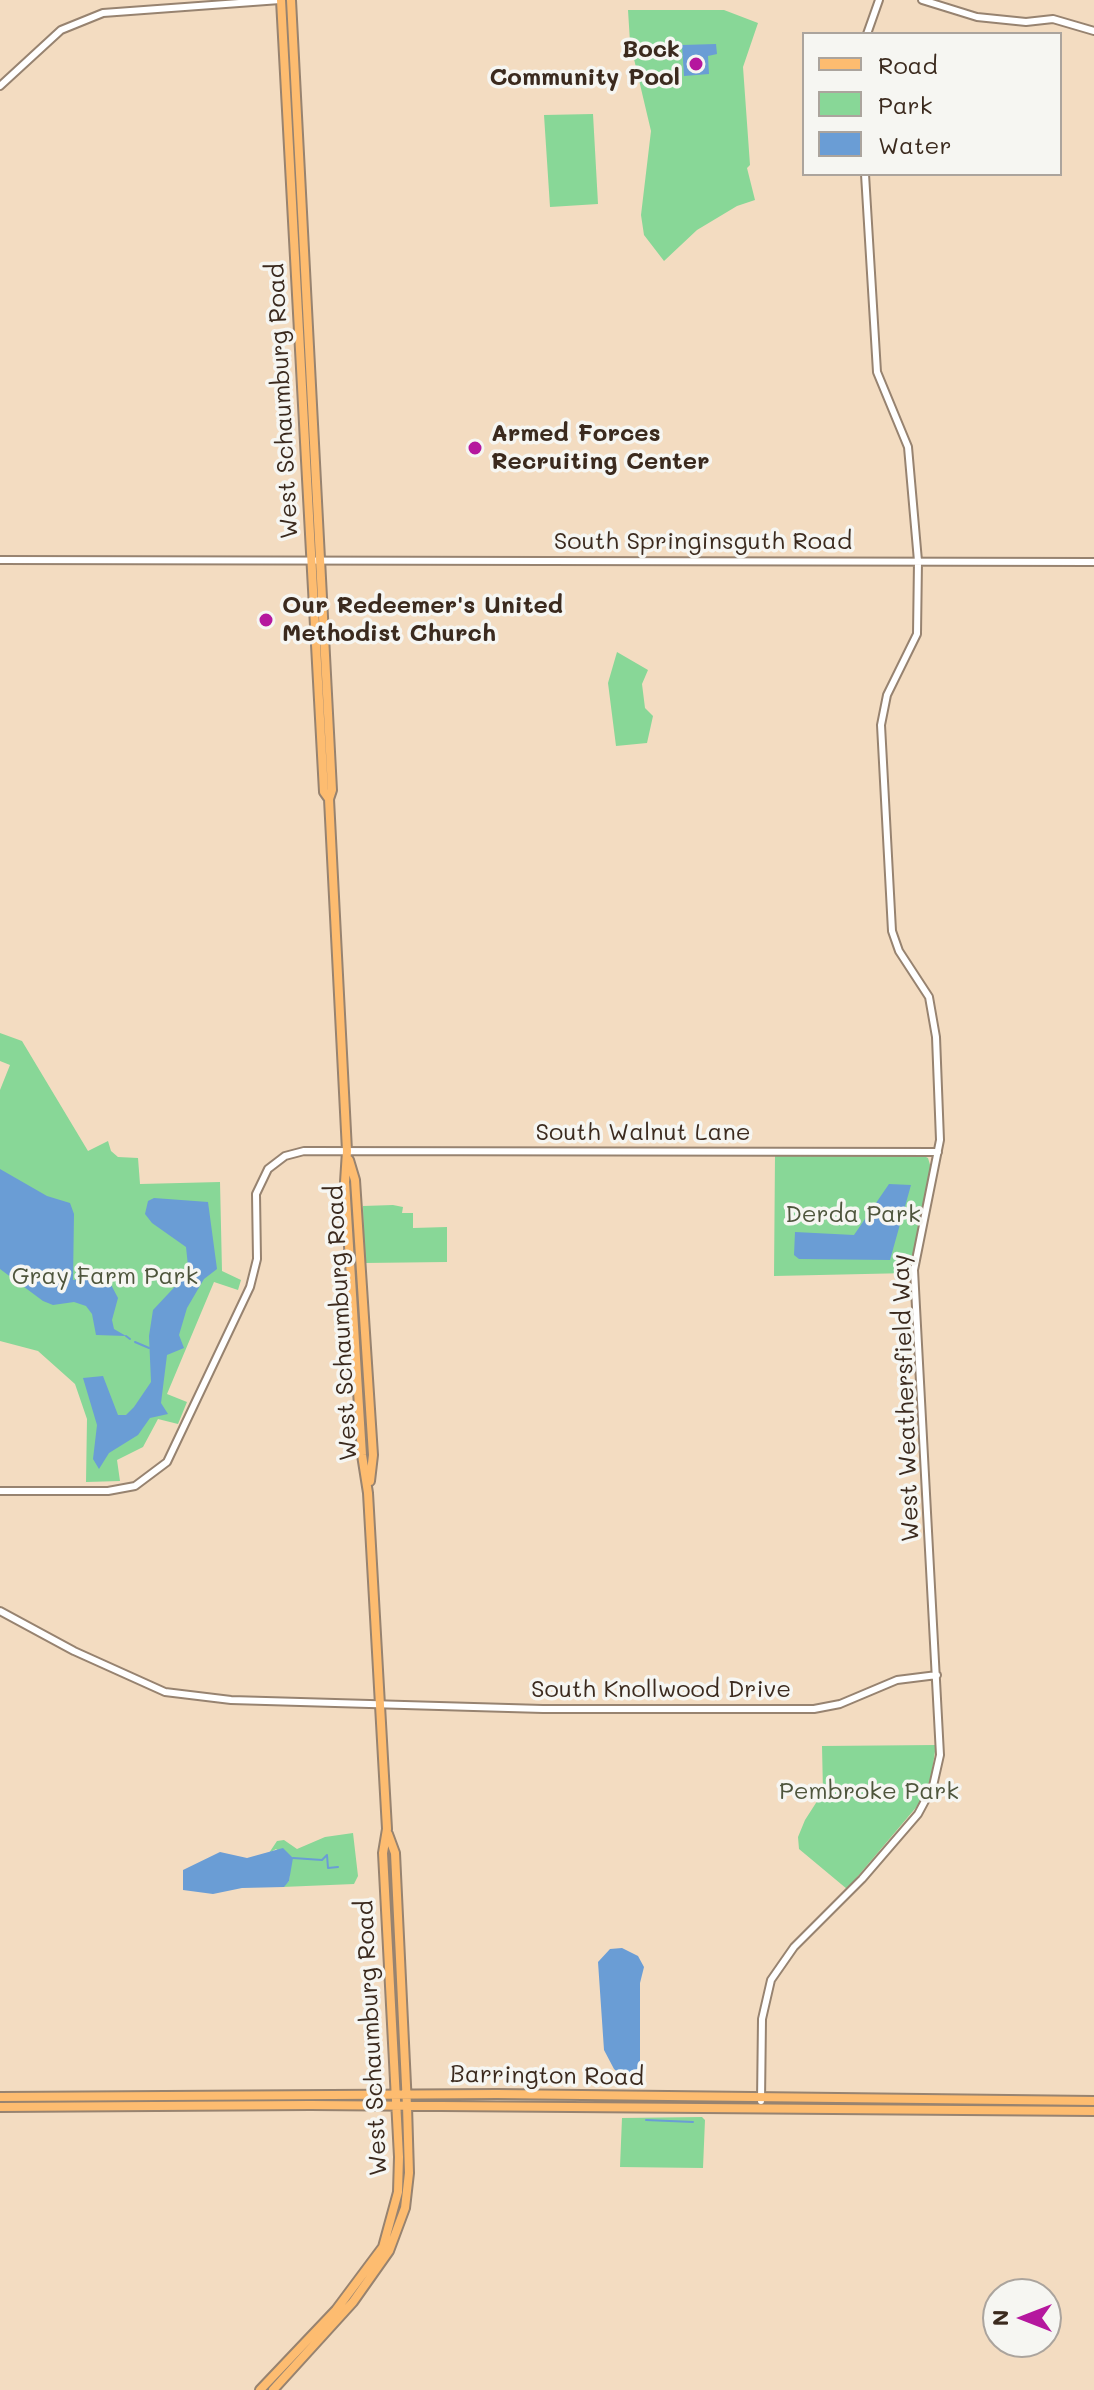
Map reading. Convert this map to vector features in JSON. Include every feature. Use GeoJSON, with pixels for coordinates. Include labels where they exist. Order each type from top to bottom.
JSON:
{"type":"FeatureCollection","features":[{"type":"Feature","properties":{"kind":"main road","name":"West Schaumburg Road"},"geometry":{"type":"LineString","coordinates":[[280,0],[316,558]]}},
{"type":"Feature","properties":{"kind":"main road","name":"West Schaumburg Road"},"geometry":{"type":"LineString","coordinates":[[260,2390],[336,2310],[383,2247],[398,2192],[383,1853],[387,1829],[368,1493],[373,1455],[355,1180],[347,1151],[329,799],[324,792],[291,0]]}},
{"type":"Feature","properties":{"kind":"main road","name":"West Schaumburg Road"},"geometry":{"type":"LineString","coordinates":[[273,2390],[353,2302],[393,2242],[405,2208],[409,2173],[395,1853],[387,1829]]}},
{"type":"Feature","properties":{"kind":"main road"},"geometry":{"type":"LineString","coordinates":[[388,1968],[400,1970]]}},
{"type":"Feature","properties":{"kind":"main road","name":"Barrington Road"},"geometry":{"type":"LineString","coordinates":[[0,2097],[406,2094],[1094,2111]]}},
{"type":"Feature","properties":{"kind":"main road","name":"Barrington Road"},"geometry":{"type":"LineString","coordinates":[[0,2107],[1094,2101]]}},
{"type":"Feature","properties":{"kind":"street"},"geometry":{"type":"LineString","coordinates":[[0,86],[61,30],[103,13],[280,0]]}},
{"type":"Feature","properties":{"kind":"street"},"geometry":{"type":"LineString","coordinates":[[868,32],[879,0]]}},
{"type":"Feature","properties":{"kind":"street"},"geometry":{"type":"LineString","coordinates":[[922,0],[977,17],[1016,21],[1053,19],[1094,31]]}},
{"type":"Feature","properties":{"kind":"street","name":"West Weathersfield Way"},"geometry":{"type":"LineString","coordinates":[[761,2104],[762,2019],[771,1980],[794,1947],[870,1871],[918,1814],[931,1793],[940,1755],[914,1264],[938,1152],[934,1010],[924,988],[899,951],[891,924],[881,725],[887,695],[917,634],[918,561],[908,447],[877,372],[865,176]]}},
{"type":"Feature","properties":{"kind":"street","name":"South Springinsguth Road"},"geometry":{"type":"LineString","coordinates":[[0,560],[316,558],[1094,562]]}},
{"type":"Feature","properties":{"kind":"street","name":"South Walnut Lane"},"geometry":{"type":"LineString","coordinates":[[0,1491],[108,1491],[135,1486],[159,1471],[175,1451],[250,1287],[257,1259],[256,1194],[268,1169],[285,1156],[304,1151],[938,1152]]}},
{"type":"Feature","properties":{"kind":"street","name":"South Knollwood Drive"},"geometry":{"type":"LineString","coordinates":[[0,1611],[74,1651],[165,1692],[231,1700],[604,1710],[814,1709],[840,1704],[897,1680],[937,1675]]}},
{"type":"Feature","properties":{"kind":"green space"},"geometry":{"type":"Polygon","coordinates":[[[628,10],[724,10],[758,23],[743,67],[750,165],[747,168],[755,200],[737,206],[697,230],[664,261],[644,235],[641,215],[651,131],[630,42],[628,10]]]}},
{"type":"Feature","properties":{"kind":"green space"},"geometry":{"type":"Polygon","coordinates":[[[593,114],[598,204],[550,207],[544,115],[593,114]]]}},
{"type":"Feature","properties":{"kind":"green space"},"geometry":{"type":"Polygon","coordinates":[[[617,652],[648,670],[642,684],[645,708],[653,716],[647,743],[616,746],[608,683],[617,652]]]}},
{"type":"Feature","properties":{"kind":"green space","name":"Gray Farm Park"},"geometry":{"type":"Polygon","coordinates":[[[0,1033],[22,1041],[88,1151],[108,1141],[111,1151],[118,1157],[138,1158],[140,1184],[220,1182],[222,1271],[241,1280],[238,1290],[214,1282],[167,1394],[187,1402],[178,1424],[158,1419],[143,1447],[117,1460],[120,1481],[86,1482],[87,1419],[75,1384],[38,1351],[0,1341],[0,1090],[10,1065],[0,1061],[0,1033]]]}},
{"type":"Feature","properties":{"kind":"green space","name":"Derda Park"},"geometry":{"type":"Polygon","coordinates":[[[922,1155],[928,1158],[931,1168],[910,1273],[774,1276],[775,1156],[922,1155]]]}},
{"type":"Feature","properties":{"kind":"green space"},"geometry":{"type":"Polygon","coordinates":[[[363,1206],[403,1207],[402,1213],[413,1213],[413,1228],[447,1227],[447,1262],[364,1263],[363,1206]]]}},
{"type":"Feature","properties":{"kind":"green space","name":"Pembroke Park"},"geometry":{"type":"Polygon","coordinates":[[[936,1745],[931,1778],[919,1804],[847,1889],[799,1849],[798,1837],[805,1820],[823,1792],[822,1746],[936,1745]]]}},
{"type":"Feature","properties":{"kind":"green space"},"geometry":{"type":"Polygon","coordinates":[[[353,1833],[358,1876],[354,1884],[282,1887],[289,1881],[291,1860],[276,1849],[269,1853],[277,1841],[284,1840],[297,1849],[325,1837],[353,1833]]]}},
{"type":"Feature","properties":{"kind":"green space"},"geometry":{"type":"Polygon","coordinates":[[[702,2117],[705,2120],[703,2168],[620,2167],[622,2118],[702,2117]]]}},
{"type":"Feature","properties":{"kind":"water","name":"Bock Community Pool"},"geometry":{"type":"Polygon","coordinates":[[[716,44],[717,54],[708,56],[709,74],[684,76],[682,45],[716,44]]]}},
{"type":"Feature","properties":{"kind":"water"},"geometry":{"type":"Polygon","coordinates":[[[0,1169],[47,1196],[70,1203],[74,1214],[73,1280],[106,1275],[118,1298],[112,1320],[114,1329],[126,1336],[96,1335],[92,1314],[86,1306],[74,1302],[53,1305],[43,1301],[0,1269],[0,1169]]]}},
{"type":"Feature","properties":{"kind":"water"},"geometry":{"type":"Polygon","coordinates":[[[889,1184],[911,1185],[890,1260],[799,1259],[794,1255],[795,1232],[854,1235],[889,1184]]]}},
{"type":"Feature","properties":{"kind":"water"},"geometry":{"type":"Polygon","coordinates":[[[154,1198],[208,1202],[217,1269],[204,1279],[187,1308],[179,1335],[184,1348],[167,1355],[161,1403],[168,1414],[150,1418],[138,1435],[109,1453],[99,1469],[93,1459],[97,1425],[83,1378],[103,1376],[118,1415],[126,1415],[134,1407],[151,1382],[149,1336],[153,1310],[183,1278],[188,1266],[186,1247],[152,1223],[145,1214],[148,1201],[154,1198]]]}},
{"type":"Feature","properties":{"kind":"water"},"geometry":{"type":"Polygon","coordinates":[[[283,1848],[293,1858],[289,1881],[284,1887],[242,1888],[213,1894],[183,1890],[183,1870],[220,1852],[247,1858],[283,1848]]]}},
{"type":"Feature","properties":{"kind":"water"},"geometry":{"type":"Polygon","coordinates":[[[622,1948],[638,1956],[644,1967],[640,1983],[640,2067],[639,2074],[634,2076],[621,2075],[614,2069],[604,2050],[598,1962],[610,1949],[622,1948]]]}},
{"type":"Feature","properties":{"kind":"waterway"},"geometry":{"type":"LineString","coordinates":[[126,1336],[130,1339]]}},
{"type":"Feature","properties":{"kind":"waterway"},"geometry":{"type":"LineString","coordinates":[[135,1342],[149,1348]]}},
{"type":"Feature","properties":{"kind":"waterway"},"geometry":{"type":"LineString","coordinates":[[293,1858],[322,1860],[327,1855],[328,1868],[338,1867]]}},
{"type":"Feature","properties":{"kind":"waterway"},"geometry":{"type":"LineString","coordinates":[[646,2120],[693,2122]]}},
{"type":"Feature","properties":{"kind":"place","name":"Bock Community Pool"},"geometry":{"type":"Point","coordinates":[696,64]}},
{"type":"Feature","properties":{"kind":"place","name":"Armed Forces Recruiting Center"},"geometry":{"type":"Point","coordinates":[475,448]}},
{"type":"Feature","properties":{"kind":"place","name":"Our Redeemer's United Methodist Church"},"geometry":{"type":"Point","coordinates":[266,620]}}]}
